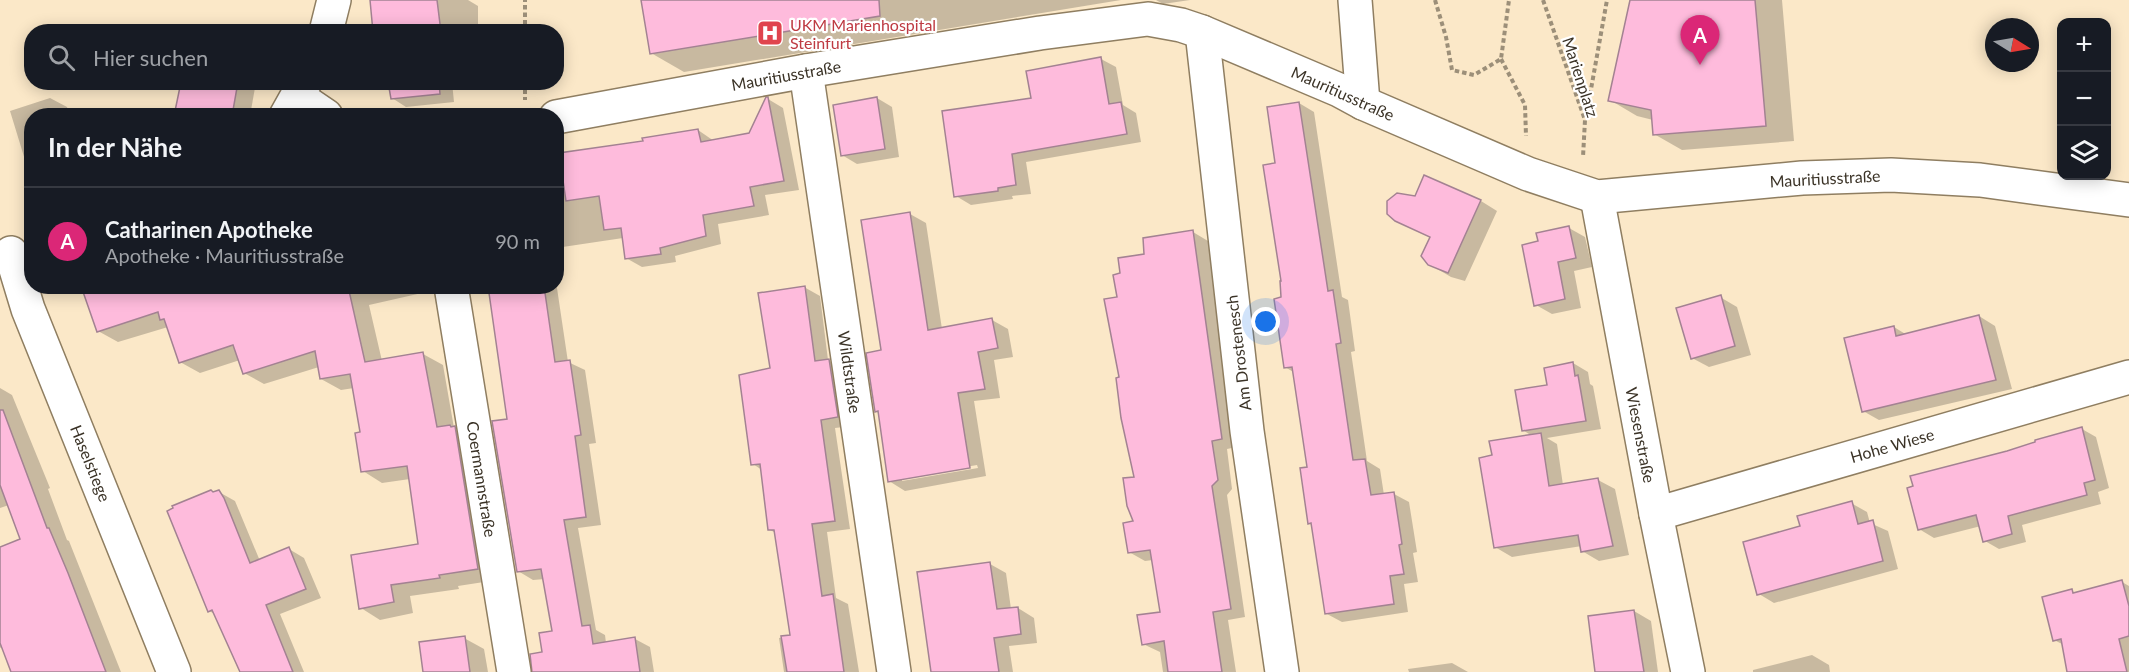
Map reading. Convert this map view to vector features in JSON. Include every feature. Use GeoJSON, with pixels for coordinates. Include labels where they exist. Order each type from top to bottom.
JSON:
{"type":"FeatureCollection","features":[{"type":"Feature","properties":{"kind":"street"},"geometry":{"type":"LineString","coordinates":[[328,24],[334,0]]}},
{"type":"Feature","properties":{"kind":"street"},"geometry":{"type":"LineString","coordinates":[[1355,0],[1363,103]]}},
{"type":"Feature","properties":{"kind":"street","name":"Mauritiusstraße"},"geometry":{"type":"LineString","coordinates":[[564,116],[806,71],[1040,33],[1148,19],[1180,25],[1202,33],[1339,90],[1363,103],[1528,174],[1597,197],[1802,178],[1891,175],[1980,180],[2129,200]]}},
{"type":"Feature","properties":{"kind":"street","name":"Am Drostenesch"},"geometry":{"type":"LineString","coordinates":[[1202,33],[1247,431],[1282,672]]}},
{"type":"Feature","properties":{"kind":"street","name":"Wildtstraße"},"geometry":{"type":"LineString","coordinates":[[806,71],[894,672]]}},
{"type":"Feature","properties":{"kind":"street"},"geometry":{"type":"LineString","coordinates":[[296,98],[313,108]]}},
{"type":"Feature","properties":{"kind":"street","name":"Wiesenstraße"},"geometry":{"type":"LineString","coordinates":[[1597,197],[1688,672]]}},
{"type":"Feature","properties":{"kind":"street","name":"Haselstiege"},"geometry":{"type":"LineString","coordinates":[[14,252],[24,293]]}},
{"type":"Feature","properties":{"kind":"street","name":"Haselstiege"},"geometry":{"type":"LineString","coordinates":[[24,294],[28,309],[174,672]]}},
{"type":"Feature","properties":{"kind":"street","name":"Coermannstraße"},"geometry":{"type":"LineString","coordinates":[[452,294],[514,672]]}},
{"type":"Feature","properties":{"kind":"street","name":"Hohe Wiese"},"geometry":{"type":"LineString","coordinates":[[1656,514],[2129,377]]}},
{"type":"Feature","properties":{"kind":"path"},"geometry":{"type":"LineString","coordinates":[[525,0],[525,24]]}},
{"type":"Feature","properties":{"kind":"path"},"geometry":{"type":"LineString","coordinates":[[1435,0],[1446,37],[1452,70],[1474,75],[1501,59]]}},
{"type":"Feature","properties":{"kind":"path"},"geometry":{"type":"LineString","coordinates":[[1509,0],[1501,59],[1525,105],[1528,174]]}},
{"type":"Feature","properties":{"kind":"path","name":"Marienplatz"},"geometry":{"type":"LineString","coordinates":[[1543,0],[1585,120],[1583,163],[1597,197]]}},
{"type":"Feature","properties":{"kind":"path"},"geometry":{"type":"LineString","coordinates":[[1585,120],[1607,0]]}},
{"type":"Feature","properties":{"kind":"building"},"geometry":{"type":"Polygon","coordinates":[[[370,0],[437,0],[440,24],[372,24],[370,0]]]}},
{"type":"Feature","properties":{"kind":"building"},"geometry":{"type":"Polygon","coordinates":[[[641,0],[879,0],[880,16],[650,54],[641,0]]]}},
{"type":"Feature","properties":{"kind":"building"},"geometry":{"type":"Polygon","coordinates":[[[1630,0],[1755,0],[1766,126],[1653,135],[1651,110],[1608,101],[1630,0]]]}},
{"type":"Feature","properties":{"kind":"building"},"geometry":{"type":"Polygon","coordinates":[[[1101,57],[1109,104],[1121,102],[1127,134],[1012,154],[1016,185],[998,188],[998,191],[954,197],[942,111],[1031,98],[1026,71],[1101,57]]]}},
{"type":"Feature","properties":{"kind":"building"},"geometry":{"type":"Polygon","coordinates":[[[179,90],[237,90],[233,108],[176,108],[179,90]]]}},
{"type":"Feature","properties":{"kind":"building"},"geometry":{"type":"Polygon","coordinates":[[[389,90],[440,90],[440,94],[391,99],[389,90]]]}},
{"type":"Feature","properties":{"kind":"building"},"geometry":{"type":"Polygon","coordinates":[[[768,97],[784,181],[750,187],[754,206],[703,215],[706,236],[660,248],[661,254],[625,259],[621,228],[604,230],[599,196],[566,201],[564,152],[643,141],[642,138],[698,129],[701,142],[749,133],[768,97]]]}},
{"type":"Feature","properties":{"kind":"building"},"geometry":{"type":"Polygon","coordinates":[[[877,97],[885,149],[841,156],[833,105],[877,97]]]}},
{"type":"Feature","properties":{"kind":"building"},"geometry":{"type":"Polygon","coordinates":[[[1299,102],[1328,291],[1333,290],[1341,343],[1336,344],[1353,460],[1365,459],[1371,495],[1394,492],[1404,574],[1390,576],[1394,604],[1325,614],[1300,468],[1307,467],[1292,367],[1284,368],[1274,299],[1281,297],[1281,281],[1263,165],[1275,163],[1267,107],[1299,102]]]}},
{"type":"Feature","properties":{"kind":"building"},"geometry":{"type":"Polygon","coordinates":[[[1424,175],[1481,200],[1448,273],[1428,265],[1421,256],[1430,237],[1395,221],[1387,214],[1387,201],[1397,193],[1415,196],[1424,175]]]}},
{"type":"Feature","properties":{"kind":"building"},"geometry":{"type":"Polygon","coordinates":[[[910,212],[928,330],[992,318],[998,348],[978,352],[985,389],[958,393],[970,468],[888,482],[878,411],[875,412],[866,353],[881,350],[861,220],[910,212]]]}},
{"type":"Feature","properties":{"kind":"building"},"geometry":{"type":"Polygon","coordinates":[[[1569,226],[1576,258],[1558,262],[1565,299],[1534,306],[1522,245],[1538,241],[1536,233],[1569,226]]]}},
{"type":"Feature","properties":{"kind":"building"},"geometry":{"type":"Polygon","coordinates":[[[1193,230],[1222,439],[1212,441],[1218,480],[1212,486],[1231,609],[1213,612],[1222,672],[1168,672],[1164,641],[1142,645],[1137,615],[1160,612],[1150,550],[1128,553],[1123,523],[1133,521],[1127,506],[1123,478],[1134,477],[1121,418],[1116,378],[1119,377],[1104,299],[1117,297],[1113,275],[1120,273],[1118,258],[1144,254],[1143,238],[1193,230]]]}},
{"type":"Feature","properties":{"kind":"building"},"geometry":{"type":"Polygon","coordinates":[[[805,286],[815,361],[829,359],[838,417],[821,420],[835,521],[812,524],[822,596],[833,594],[844,672],[787,672],[781,636],[790,635],[774,530],[768,530],[760,464],[751,465],[739,375],[770,368],[758,293],[805,286]]]}},
{"type":"Feature","properties":{"kind":"building"},"geometry":{"type":"Polygon","coordinates":[[[84,294],[350,294],[365,362],[423,352],[437,427],[455,426],[478,569],[439,575],[440,578],[391,585],[394,602],[359,609],[351,555],[418,544],[407,466],[361,472],[355,433],[360,432],[350,374],[320,379],[315,351],[243,374],[233,345],[179,363],[164,319],[160,320],[158,312],[97,332],[84,294]]]}},
{"type":"Feature","properties":{"kind":"building"},"geometry":{"type":"Polygon","coordinates":[[[489,294],[545,294],[555,362],[570,360],[581,435],[575,436],[586,517],[564,520],[582,626],[590,625],[593,644],[635,637],[640,672],[532,672],[530,654],[542,652],[539,633],[552,631],[541,569],[517,572],[492,421],[507,419],[489,294]]]}},
{"type":"Feature","properties":{"kind":"building"},"geometry":{"type":"Polygon","coordinates":[[[1721,295],[1735,346],[1691,359],[1676,308],[1721,295]]]}},
{"type":"Feature","properties":{"kind":"building"},"geometry":{"type":"Polygon","coordinates":[[[1979,315],[1996,380],[1862,412],[1844,338],[1894,326],[1896,336],[1979,315]]]}},
{"type":"Feature","properties":{"kind":"building"},"geometry":{"type":"Polygon","coordinates":[[[1573,362],[1575,376],[1578,375],[1586,421],[1522,431],[1515,390],[1547,385],[1544,368],[1573,362]]]}},
{"type":"Feature","properties":{"kind":"building"},"geometry":{"type":"Polygon","coordinates":[[[0,410],[3,410],[47,528],[49,528],[68,573],[106,672],[11,672],[0,643],[0,547],[20,539],[0,485],[0,410]]]}},
{"type":"Feature","properties":{"kind":"building"},"geometry":{"type":"Polygon","coordinates":[[[2082,427],[2095,480],[2084,483],[2087,495],[2008,516],[2012,534],[1983,542],[1976,515],[1918,530],[1907,488],[1913,486],[1910,476],[2007,451],[2035,442],[2035,440],[2082,427]]]}},
{"type":"Feature","properties":{"kind":"building"},"geometry":{"type":"Polygon","coordinates":[[[1541,433],[1549,486],[1598,478],[1613,546],[1581,552],[1578,535],[1494,548],[1479,458],[1492,455],[1489,441],[1541,433]]]}},
{"type":"Feature","properties":{"kind":"building"},"geometry":{"type":"Polygon","coordinates":[[[211,490],[213,492],[219,490],[224,498],[250,563],[289,547],[306,589],[266,605],[293,672],[240,672],[212,610],[208,612],[167,511],[173,508],[172,506],[211,490]]]}},
{"type":"Feature","properties":{"kind":"building"},"geometry":{"type":"Polygon","coordinates":[[[1852,501],[1858,524],[1873,520],[1883,561],[1757,595],[1743,542],[1800,526],[1797,516],[1852,501]]]}},
{"type":"Feature","properties":{"kind":"building"},"geometry":{"type":"Polygon","coordinates":[[[990,562],[997,609],[1018,607],[1021,634],[994,638],[999,672],[931,672],[917,572],[990,562]]]}},
{"type":"Feature","properties":{"kind":"building"},"geometry":{"type":"Polygon","coordinates":[[[2122,580],[2129,606],[2129,636],[2119,639],[2127,672],[2067,672],[2061,639],[2053,641],[2042,597],[2072,589],[2073,593],[2122,580]]]}},
{"type":"Feature","properties":{"kind":"building"},"geometry":{"type":"Polygon","coordinates":[[[1634,610],[1644,672],[1595,672],[1588,616],[1634,610]]]}},
{"type":"Feature","properties":{"kind":"building"},"geometry":{"type":"Polygon","coordinates":[[[465,636],[470,672],[423,672],[419,642],[465,636]]]}},
{"type":"Feature","properties":{"kind":"place","name":"UKM Marienhospital Steinfurt"},"geometry":{"type":"Point","coordinates":[770,33]}},
{"type":"Feature","properties":{"kind":"place","name":"Catharinen Apotheke"},"geometry":{"type":"Point","coordinates":[1700,65]}}]}
